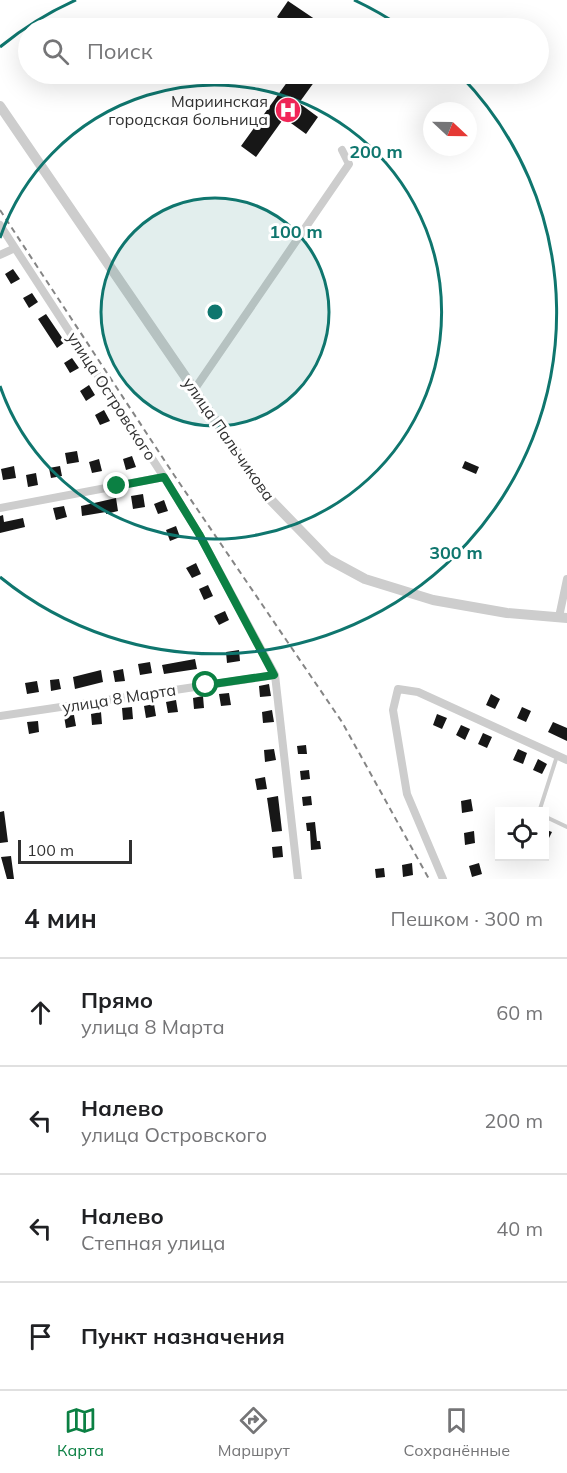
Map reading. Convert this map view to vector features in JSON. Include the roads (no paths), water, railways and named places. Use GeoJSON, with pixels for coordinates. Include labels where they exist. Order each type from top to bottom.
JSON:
{"type":"FeatureCollection","features":[{"type":"Feature","properties":{"kind":"street","name":"улица Пальчикова"},"geometry":{"type":"LineString","coordinates":[[0,105],[267,496],[328,559],[365,579],[434,600],[507,613],[563,618]]}},
{"type":"Feature","properties":{"kind":"street"},"geometry":{"type":"LineString","coordinates":[[194,390],[349,164],[342,150]]}},
{"type":"Feature","properties":{"kind":"street","name":"улица Островского"},"geometry":{"type":"LineString","coordinates":[[0,225],[199,534],[274,675],[298,879]]}},
{"type":"Feature","properties":{"kind":"street"},"geometry":{"type":"LineString","coordinates":[[0,255],[15,248]]}},
{"type":"Feature","properties":{"kind":"street"},"geometry":{"type":"LineString","coordinates":[[0,508],[164,477]]}},
{"type":"Feature","properties":{"kind":"street"},"geometry":{"type":"LineString","coordinates":[[563,618],[567,579]]}},
{"type":"Feature","properties":{"kind":"street","name":"улица 8 Марта"},"geometry":{"type":"LineString","coordinates":[[0,716],[274,675]]}},
{"type":"Feature","properties":{"kind":"street"},"geometry":{"type":"LineString","coordinates":[[443,879],[407,794],[393,710],[398,689],[418,692],[567,760]]}},
{"type":"Feature","properties":{"kind":"lane"},"geometry":{"type":"LineString","coordinates":[[541,807],[557,756]]}},
{"type":"Feature","properties":{"kind":"lane"},"geometry":{"type":"LineString","coordinates":[[549,818],[567,827]]}},
{"type":"Feature","properties":{"kind":"railway"},"geometry":{"type":"LineString","coordinates":[[0,210],[174,475],[342,722],[429,879]]}},
{"type":"Feature","properties":{"kind":"place","name":"Мариинская городская больница"},"geometry":{"type":"Point","coordinates":[288,110]}}]}
